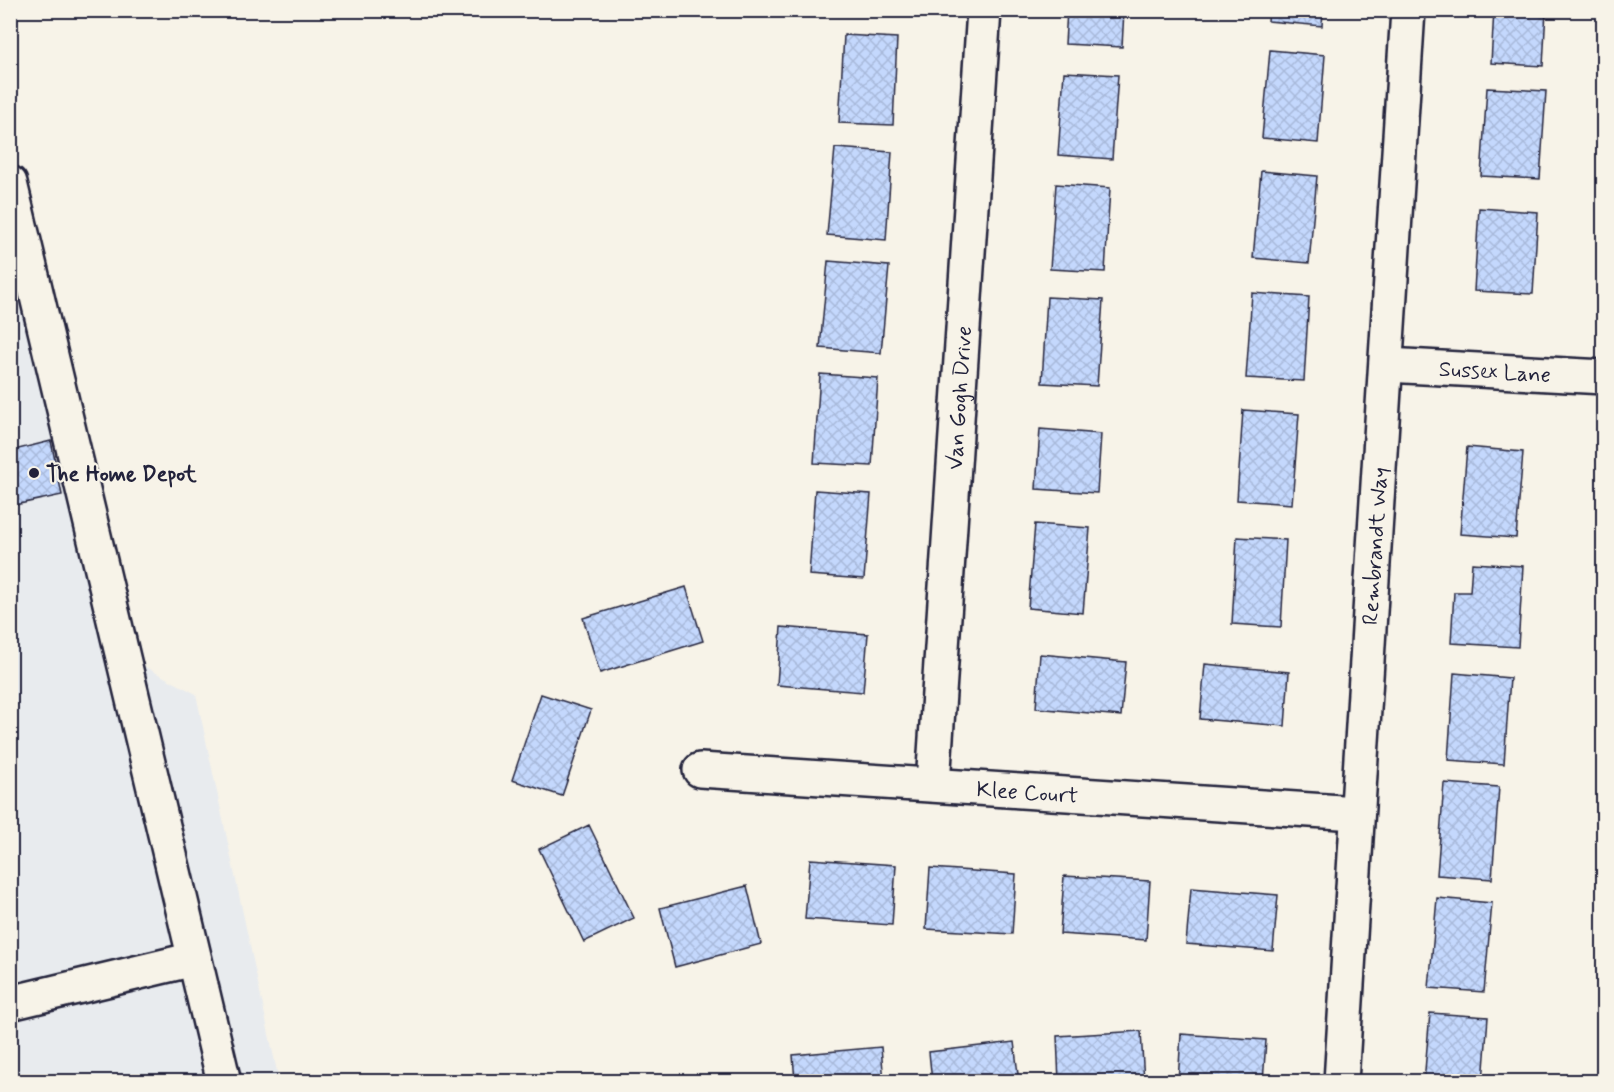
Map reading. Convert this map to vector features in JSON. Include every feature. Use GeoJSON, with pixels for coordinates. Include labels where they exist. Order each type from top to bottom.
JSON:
{"type":"FeatureCollection","features":[{"type":"Feature","properties":{"kind":"street","name":"Van Gogh Drive"},"geometry":{"type":"LineString","coordinates":[[933,784],[984,10]]}},
{"type":"Feature","properties":{"kind":"street","name":"Rembrandt Way"},"geometry":{"type":"LineString","coordinates":[[1341,1082],[1356,813],[1387,364],[1408,10]]}},
{"type":"Feature","properties":{"kind":"street"},"geometry":{"type":"LineString","coordinates":[[10,183],[224,1082]]}},
{"type":"Feature","properties":{"kind":"street","name":"Sussex Lane"},"geometry":{"type":"LineString","coordinates":[[1387,364],[1604,377]]}},
{"type":"Feature","properties":{"kind":"street","name":"Klee Court"},"geometry":{"type":"LineString","coordinates":[[700,771],[933,784],[1356,813]]}},
{"type":"Feature","properties":{"kind":"street"},"geometry":{"type":"LineString","coordinates":[[10,1003],[195,959]]}},
{"type":"Feature","properties":{"kind":"shaded area"},"geometry":{"type":"Polygon","coordinates":[[[10,164],[134,661],[196,694],[279,1081],[11,1081],[10,164]]]}},
{"type":"Feature","properties":{"kind":"building"},"geometry":{"type":"Polygon","coordinates":[[[1067,10],[1124,10],[1122,47],[1065,44],[1067,10]]]}},
{"type":"Feature","properties":{"kind":"building"},"geometry":{"type":"Polygon","coordinates":[[[1269,10],[1323,10],[1322,26],[1268,21],[1269,10]]]}},
{"type":"Feature","properties":{"kind":"building"},"geometry":{"type":"Polygon","coordinates":[[[1494,10],[1546,10],[1543,66],[1491,63],[1494,10]]]}},
{"type":"Feature","properties":{"kind":"building"},"geometry":{"type":"Polygon","coordinates":[[[844,35],[897,38],[893,125],[839,123],[844,35]]]}},
{"type":"Feature","properties":{"kind":"building"},"geometry":{"type":"Polygon","coordinates":[[[1270,50],[1325,55],[1318,143],[1262,138],[1270,50]]]}},
{"type":"Feature","properties":{"kind":"building"},"geometry":{"type":"Polygon","coordinates":[[[1064,72],[1118,75],[1112,159],[1058,155],[1064,72]]]}},
{"type":"Feature","properties":{"kind":"building"},"geometry":{"type":"Polygon","coordinates":[[[1487,88],[1546,91],[1540,179],[1481,176],[1487,88]]]}},
{"type":"Feature","properties":{"kind":"building"},"geometry":{"type":"Polygon","coordinates":[[[835,148],[892,152],[886,240],[827,235],[835,148]]]}},
{"type":"Feature","properties":{"kind":"building"},"geometry":{"type":"Polygon","coordinates":[[[1261,171],[1317,176],[1309,263],[1253,258],[1261,171]]]}},
{"type":"Feature","properties":{"kind":"building"},"geometry":{"type":"Polygon","coordinates":[[[1056,184],[1110,188],[1105,272],[1050,269],[1056,184]]]}},
{"type":"Feature","properties":{"kind":"building"},"geometry":{"type":"Polygon","coordinates":[[[1479,208],[1538,212],[1533,294],[1474,291],[1479,208]]]}},
{"type":"Feature","properties":{"kind":"building"},"geometry":{"type":"Polygon","coordinates":[[[828,261],[889,266],[881,353],[820,348],[828,261]]]}},
{"type":"Feature","properties":{"kind":"building"},"geometry":{"type":"Polygon","coordinates":[[[1252,293],[1309,297],[1304,381],[1246,378],[1252,293]]]}},
{"type":"Feature","properties":{"kind":"building"},"geometry":{"type":"Polygon","coordinates":[[[1047,297],[1103,300],[1097,386],[1042,383],[1047,297]]]}},
{"type":"Feature","properties":{"kind":"building"},"geometry":{"type":"Polygon","coordinates":[[[820,374],[878,378],[872,466],[814,463],[820,374]]]}},
{"type":"Feature","properties":{"kind":"building"},"geometry":{"type":"Polygon","coordinates":[[[1243,410],[1299,414],[1292,504],[1237,500],[1243,410]]]}},
{"type":"Feature","properties":{"kind":"building"},"geometry":{"type":"Polygon","coordinates":[[[1040,429],[1101,434],[1097,493],[1036,489],[1040,429]]]}},
{"type":"Feature","properties":{"kind":"building","name":"The Home Depot"},"geometry":{"type":"Polygon","coordinates":[[[51,441],[62,495],[10,506],[10,451],[51,441]]]}},
{"type":"Feature","properties":{"kind":"building"},"geometry":{"type":"Polygon","coordinates":[[[1467,447],[1523,452],[1516,538],[1460,534],[1467,447]]]}},
{"type":"Feature","properties":{"kind":"building"},"geometry":{"type":"Polygon","coordinates":[[[815,490],[871,494],[864,579],[809,575],[815,490]]]}},
{"type":"Feature","properties":{"kind":"building"},"geometry":{"type":"Polygon","coordinates":[[[1035,524],[1090,528],[1083,613],[1028,608],[1035,524]]]}},
{"type":"Feature","properties":{"kind":"building"},"geometry":{"type":"Polygon","coordinates":[[[1237,537],[1286,540],[1281,627],[1232,624],[1237,537]]]}},
{"type":"Feature","properties":{"kind":"building"},"geometry":{"type":"Polygon","coordinates":[[[1472,563],[1523,566],[1518,647],[1451,643],[1454,592],[1470,592],[1472,563]]]}},
{"type":"Feature","properties":{"kind":"building"},"geometry":{"type":"Polygon","coordinates":[[[686,587],[703,641],[600,673],[583,618],[686,587]]]}},
{"type":"Feature","properties":{"kind":"building"},"geometry":{"type":"Polygon","coordinates":[[[781,627],[868,634],[863,692],[777,685],[781,627]]]}},
{"type":"Feature","properties":{"kind":"building"},"geometry":{"type":"Polygon","coordinates":[[[1040,654],[1126,662],[1121,716],[1036,708],[1040,654]]]}},
{"type":"Feature","properties":{"kind":"building"},"geometry":{"type":"Polygon","coordinates":[[[1205,664],[1289,672],[1285,726],[1200,719],[1205,664]]]}},
{"type":"Feature","properties":{"kind":"building"},"geometry":{"type":"Polygon","coordinates":[[[1454,673],[1510,678],[1504,764],[1448,760],[1454,673]]]}},
{"type":"Feature","properties":{"kind":"building"},"geometry":{"type":"Polygon","coordinates":[[[541,694],[591,710],[562,796],[512,780],[541,694]]]}},
{"type":"Feature","properties":{"kind":"building"},"geometry":{"type":"Polygon","coordinates":[[[1444,783],[1499,787],[1492,879],[1437,875],[1444,783]]]}},
{"type":"Feature","properties":{"kind":"building"},"geometry":{"type":"Polygon","coordinates":[[[589,825],[634,918],[584,942],[539,849],[589,825]]]}},
{"type":"Feature","properties":{"kind":"building"},"geometry":{"type":"Polygon","coordinates":[[[810,859],[896,865],[892,925],[805,919],[810,859]]]}},
{"type":"Feature","properties":{"kind":"building"},"geometry":{"type":"Polygon","coordinates":[[[930,868],[1016,874],[1012,934],[926,929],[930,868]]]}},
{"type":"Feature","properties":{"kind":"building"},"geometry":{"type":"Polygon","coordinates":[[[1064,876],[1150,881],[1146,940],[1060,934],[1064,876]]]}},
{"type":"Feature","properties":{"kind":"building"},"geometry":{"type":"Polygon","coordinates":[[[747,886],[761,944],[675,967],[660,908],[747,886]]]}},
{"type":"Feature","properties":{"kind":"building"},"geometry":{"type":"Polygon","coordinates":[[[1191,888],[1278,895],[1273,951],[1186,944],[1191,888]]]}},
{"type":"Feature","properties":{"kind":"building"},"geometry":{"type":"Polygon","coordinates":[[[1437,898],[1492,903],[1484,992],[1429,988],[1437,898]]]}},
{"type":"Feature","properties":{"kind":"building"},"geometry":{"type":"Polygon","coordinates":[[[1430,1013],[1488,1017],[1483,1082],[1424,1082],[1430,1013]]]}},
{"type":"Feature","properties":{"kind":"building"},"geometry":{"type":"Polygon","coordinates":[[[1141,1031],[1144,1082],[1059,1082],[1057,1036],[1141,1031]]]}},
{"type":"Feature","properties":{"kind":"building"},"geometry":{"type":"Polygon","coordinates":[[[1181,1034],[1266,1040],[1263,1082],[1178,1082],[1181,1034]]]}},
{"type":"Feature","properties":{"kind":"building"},"geometry":{"type":"Polygon","coordinates":[[[1014,1042],[1019,1082],[932,1082],[929,1052],[1014,1042]]]}},
{"type":"Feature","properties":{"kind":"building"},"geometry":{"type":"Polygon","coordinates":[[[881,1047],[884,1082],[795,1082],[793,1055],[881,1047]]]}},
{"type":"Feature","properties":{"kind":"place","name":"The Home Depot"},"geometry":{"type":"Point","coordinates":[34,473]}}]}
